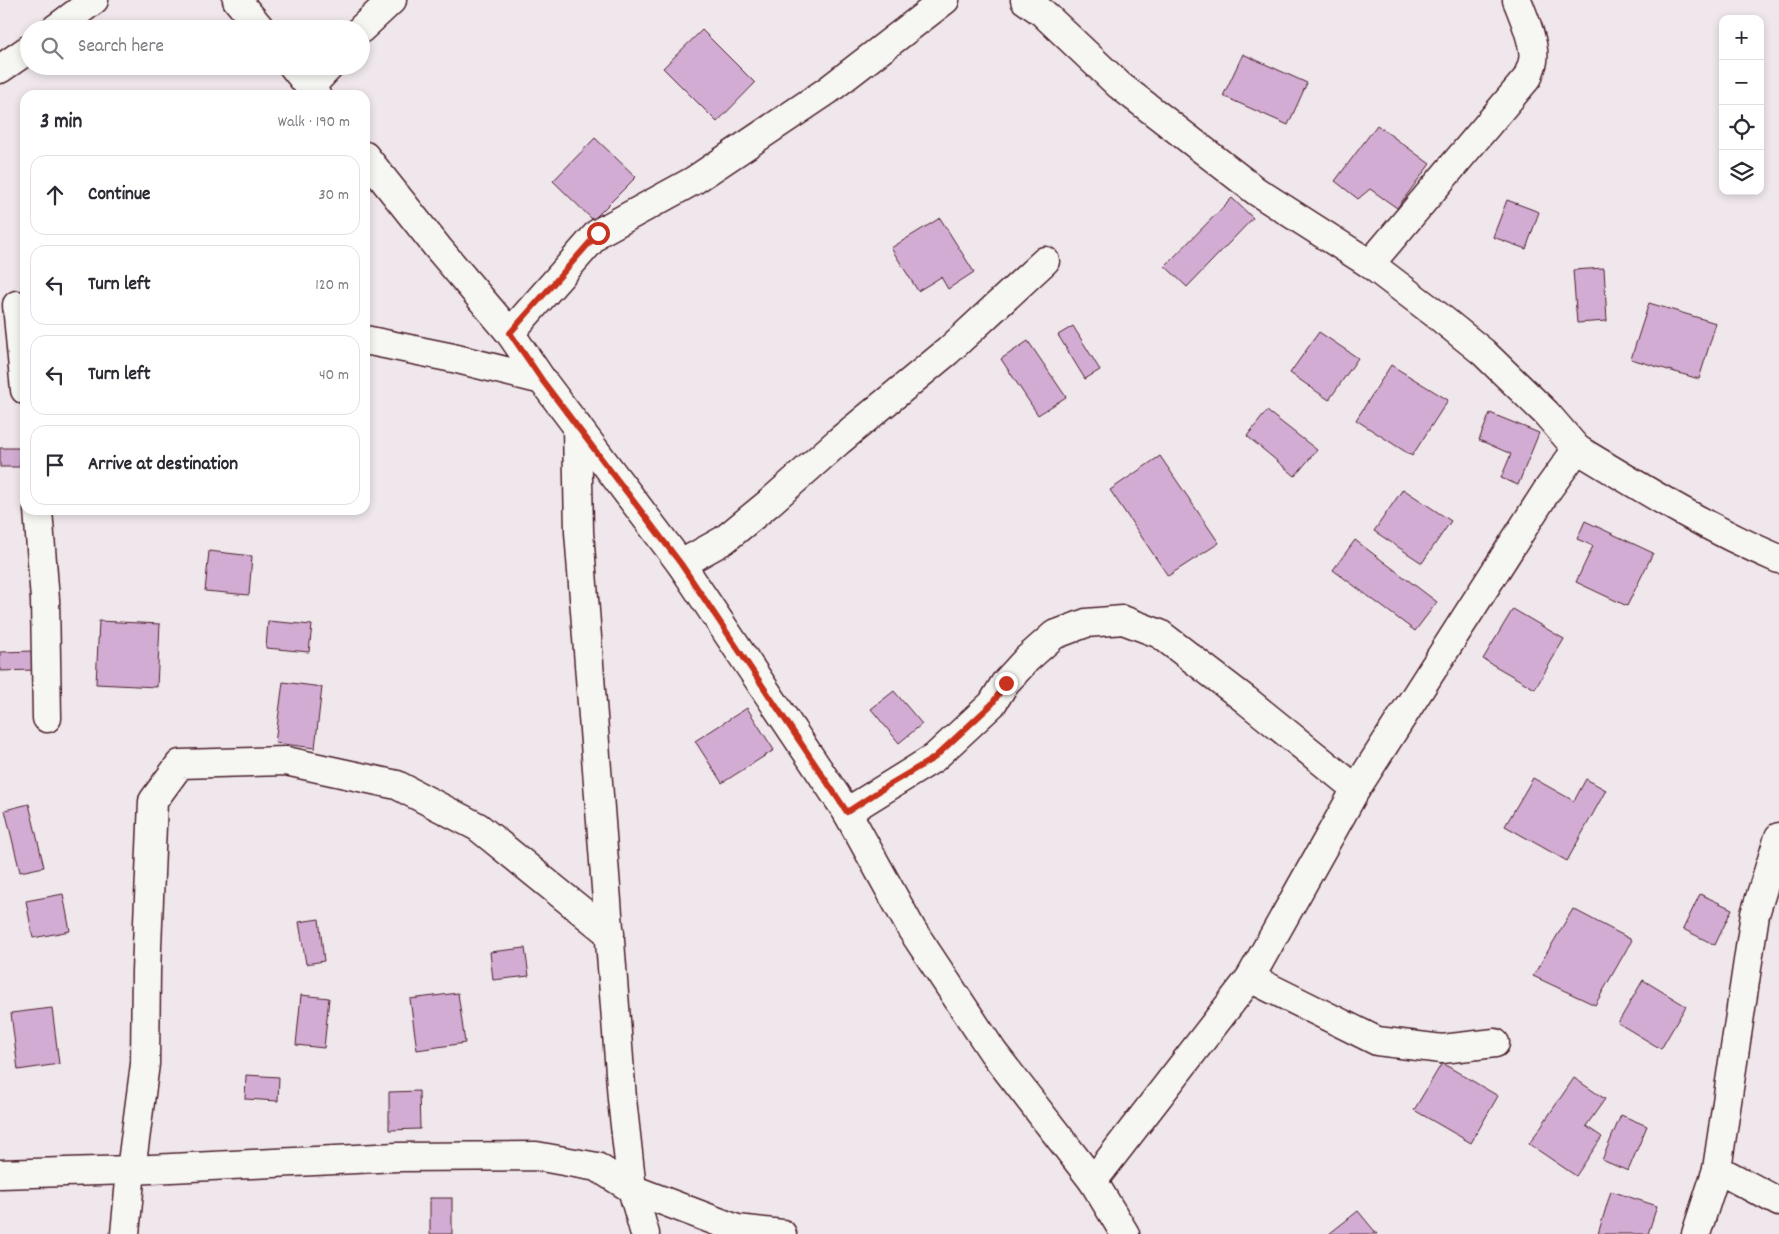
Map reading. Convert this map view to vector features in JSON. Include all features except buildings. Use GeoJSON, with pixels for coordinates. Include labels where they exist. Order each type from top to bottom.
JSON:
{"type":"FeatureCollection","features":[{"type":"Feature","properties":{"kind":"street"},"geometry":{"type":"LineString","coordinates":[[67,20],[94,0]]}},
{"type":"Feature","properties":{"kind":"street"},"geometry":{"type":"LineString","coordinates":[[237,0],[254,20]]}},
{"type":"Feature","properties":{"kind":"street"},"geometry":{"type":"LineString","coordinates":[[370,21],[392,0]]}},
{"type":"Feature","properties":{"kind":"street"},"geometry":{"type":"LineString","coordinates":[[510,333],[598,233],[693,181],[828,91],[945,0]]}},
{"type":"Feature","properties":{"kind":"street"},"geometry":{"type":"LineString","coordinates":[[1025,0],[1043,13],[1119,85],[1256,190],[1370,264],[1483,352],[1546,413],[1577,449],[1686,514],[1779,559]]}},
{"type":"Feature","properties":{"kind":"street"},"geometry":{"type":"LineString","coordinates":[[1370,264],[1528,77],[1533,60],[1531,44],[1517,0]]}},
{"type":"Feature","properties":{"kind":"street"},"geometry":{"type":"LineString","coordinates":[[0,69],[20,55]]}},
{"type":"Feature","properties":{"kind":"street"},"geometry":{"type":"LineString","coordinates":[[300,75],[312,90]]}},
{"type":"Feature","properties":{"kind":"street"},"geometry":{"type":"LineString","coordinates":[[314,90],[324,75]]}},
{"type":"Feature","properties":{"kind":"street"},"geometry":{"type":"LineString","coordinates":[[370,162],[438,248],[510,333],[542,380],[681,564],[847,812],[912,930],[993,1052],[1093,1181],[1125,1234]]}},
{"type":"Feature","properties":{"kind":"street"},"geometry":{"type":"LineString","coordinates":[[681,564],[724,540],[746,522],[839,441],[948,351],[1045,260]]}},
{"type":"Feature","properties":{"kind":"street"},"geometry":{"type":"LineString","coordinates":[[14,305],[20,351]]}},
{"type":"Feature","properties":{"kind":"street"},"geometry":{"type":"LineString","coordinates":[[370,341],[453,358],[542,380]]}},
{"type":"Feature","properties":{"kind":"street"},"geometry":{"type":"LineString","coordinates":[[577,426],[579,532],[622,1099],[632,1189],[645,1234]]}},
{"type":"Feature","properties":{"kind":"street"},"geometry":{"type":"LineString","coordinates":[[1093,1181],[1250,978],[1356,789],[1546,492],[1577,449]]}},
{"type":"Feature","properties":{"kind":"street"},"geometry":{"type":"LineString","coordinates":[[38,515],[45,600],[47,718]]}},
{"type":"Feature","properties":{"kind":"street"},"geometry":{"type":"LineString","coordinates":[[847,812],[934,758],[992,704],[1006,683],[1027,659],[1054,635],[1086,623],[1123,620],[1160,634],[1246,700],[1356,789]]}},
{"type":"Feature","properties":{"kind":"street"},"geometry":{"type":"LineString","coordinates":[[125,1234],[131,1170],[145,1064],[146,971],[153,801],[180,764],[286,761],[397,785],[478,827],[610,934]]}},
{"type":"Feature","properties":{"kind":"street"},"geometry":{"type":"LineString","coordinates":[[1696,1234],[1717,1169],[1755,914],[1779,837]]}},
{"type":"Feature","properties":{"kind":"street"},"geometry":{"type":"LineString","coordinates":[[1250,978],[1378,1041],[1442,1049],[1494,1043]]}},
{"type":"Feature","properties":{"kind":"street"},"geometry":{"type":"LineString","coordinates":[[0,1174],[131,1170],[397,1157],[536,1156],[596,1167],[632,1189],[737,1229],[782,1234]]}},
{"type":"Feature","properties":{"kind":"street"},"geometry":{"type":"LineString","coordinates":[[1717,1169],[1779,1202]]}},
{"type":"Feature","properties":{"kind":"route"},"geometry":{"type":"LineString","coordinates":[[598,233],[510,333],[542,380],[681,564],[847,812],[934,758],[992,704],[1006,683]]}}]}
